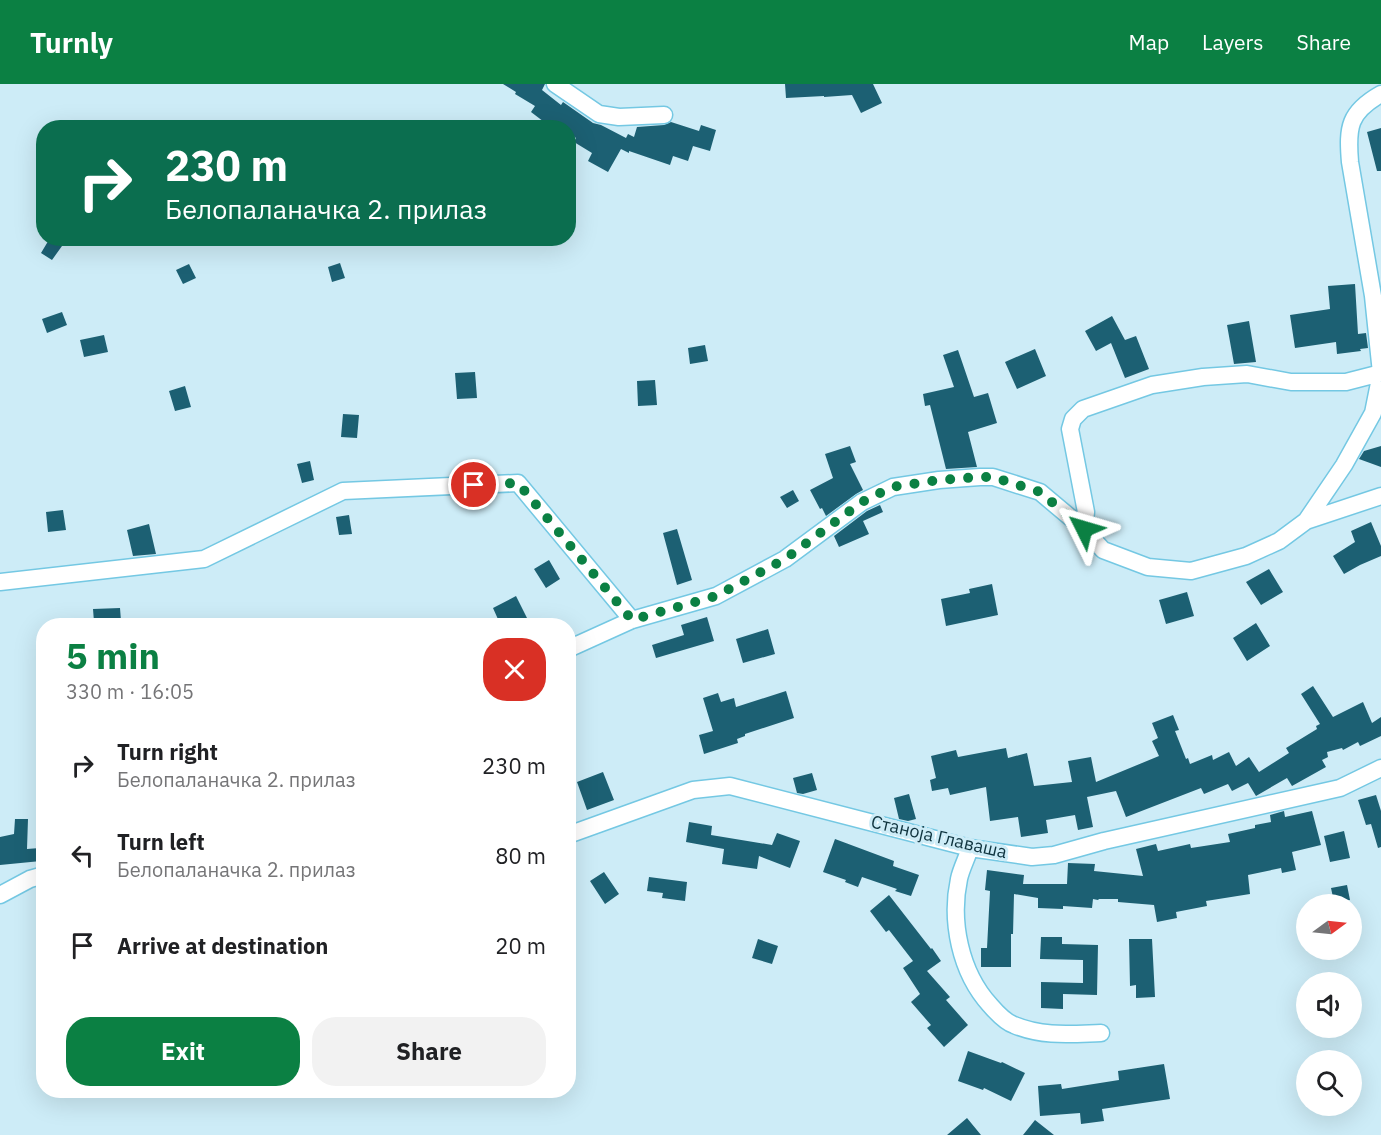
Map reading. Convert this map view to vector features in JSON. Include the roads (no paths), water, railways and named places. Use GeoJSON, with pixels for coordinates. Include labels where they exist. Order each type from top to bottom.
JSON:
{"type":"FeatureCollection","features":[{"type":"Feature","properties":{"kind":"street"},"geometry":{"type":"LineString","coordinates":[[555,84],[599,114],[619,117],[664,115]]}},
{"type":"Feature","properties":{"kind":"street"},"geometry":{"type":"LineString","coordinates":[[1306,521],[1344,465],[1373,413],[1381,373],[1373,296],[1348,140],[1353,119],[1360,108],[1381,94]]}},
{"type":"Feature","properties":{"kind":"street"},"geometry":{"type":"LineString","coordinates":[[1084,529],[1086,512],[1070,429],[1073,419],[1083,409],[1152,386],[1203,377],[1247,374],[1291,382],[1346,382],[1381,373]]}},
{"type":"Feature","properties":{"kind":"street"},"geometry":{"type":"LineString","coordinates":[[576,645],[632,620],[716,596],[785,559],[862,502],[892,487],[939,480],[993,477],[1040,492],[1084,529],[1102,550],[1148,567],[1191,571],[1246,556],[1279,541],[1306,521],[1381,496]]}},
{"type":"Feature","properties":{"kind":"street"},"geometry":{"type":"LineString","coordinates":[[0,582],[204,559],[343,491],[518,483],[632,620]]}},
{"type":"Feature","properties":{"kind":"street","name":"Станоја Главаша"},"geometry":{"type":"LineString","coordinates":[[576,832],[693,790],[730,786],[970,848],[1032,857],[1054,855],[1340,788],[1381,768]]}},
{"type":"Feature","properties":{"kind":"street"},"geometry":{"type":"LineString","coordinates":[[970,848],[959,878],[956,906],[957,931],[962,954],[982,997],[1011,1024],[1028,1030],[1043,1034],[1101,1033]]}},
{"type":"Feature","properties":{"kind":"street"},"geometry":{"type":"LineString","coordinates":[[0,895],[36,877]]}}]}
